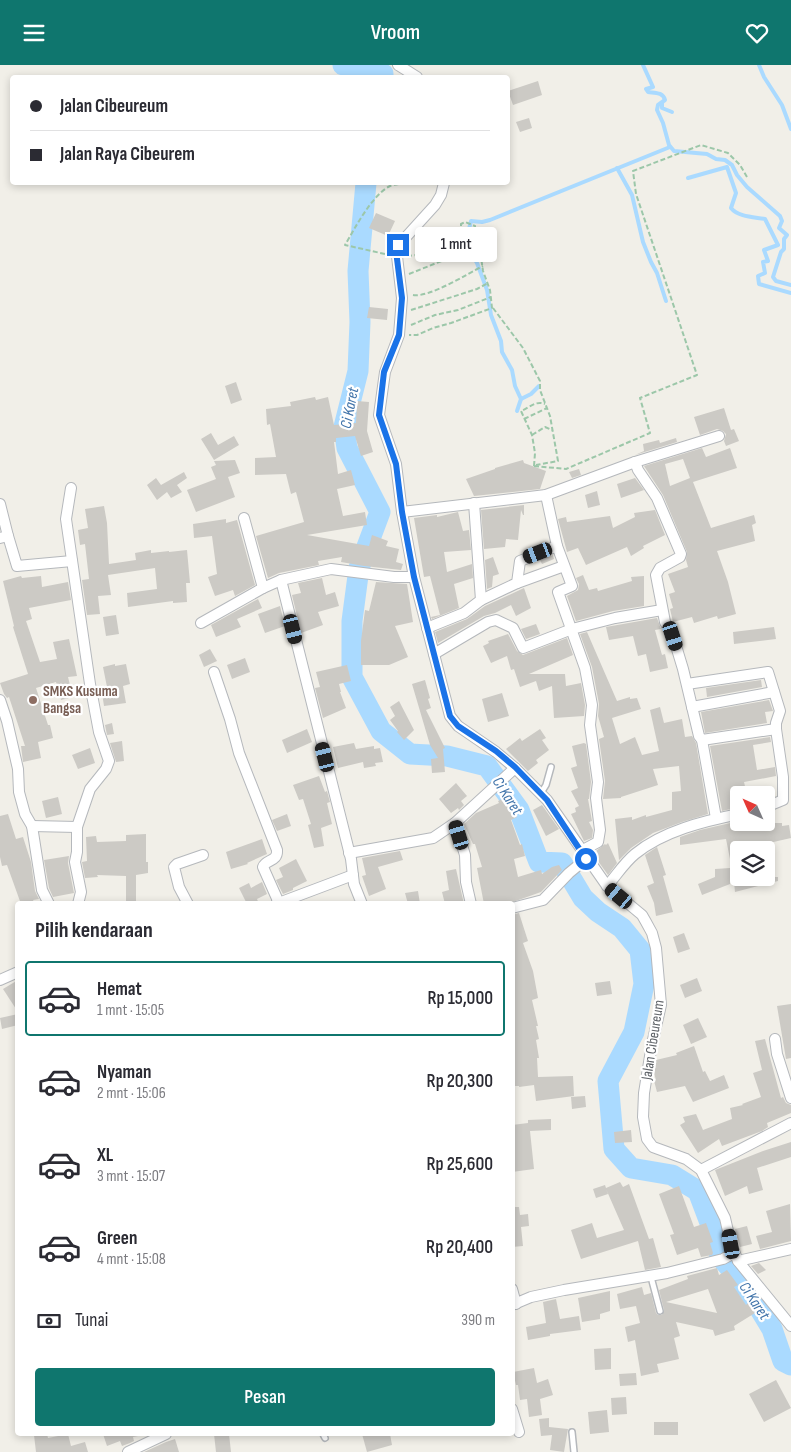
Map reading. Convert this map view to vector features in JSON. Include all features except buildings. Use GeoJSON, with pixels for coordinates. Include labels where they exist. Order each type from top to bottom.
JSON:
{"type":"FeatureCollection","features":[{"type":"Feature","properties":{"kind":"street"},"geometry":{"type":"LineString","coordinates":[[398,65],[414,75]]}},
{"type":"Feature","properties":{"kind":"street"},"geometry":{"type":"LineString","coordinates":[[396,257],[398,245],[441,195],[444,185]]}},
{"type":"Feature","properties":{"kind":"street","name":"Jalan Cibeureum"},"geometry":{"type":"LineString","coordinates":[[396,257],[402,298],[400,330],[382,382],[379,415],[396,464],[402,512],[414,577],[450,716],[455,724],[496,751],[515,767],[541,793],[607,887],[642,915],[652,933],[656,948],[661,1005],[644,1093],[643,1117],[647,1139],[653,1147],[686,1159],[701,1170]]}},
{"type":"Feature","properties":{"kind":"street"},"geometry":{"type":"LineString","coordinates":[[402,512],[546,495],[635,462],[719,436]]}},
{"type":"Feature","properties":{"kind":"street"},"geometry":{"type":"LineString","coordinates":[[635,462],[638,470],[657,498],[681,553],[680,557],[662,566],[657,571],[662,610],[665,622],[673,636],[702,741],[716,818]]}},
{"type":"Feature","properties":{"kind":"street"},"geometry":{"type":"LineString","coordinates":[[71,487],[66,515],[72,561],[90,685],[108,761],[106,769],[90,789],[77,827],[75,862],[81,892],[79,901]]}},
{"type":"Feature","properties":{"kind":"street"},"geometry":{"type":"LineString","coordinates":[[515,907],[543,901],[598,842],[600,829],[596,799],[598,782],[590,725],[592,705],[586,668],[558,592],[572,586],[557,546],[546,495]]}},
{"type":"Feature","properties":{"kind":"street"},"geometry":{"type":"LineString","coordinates":[[474,503],[482,601]]}},
{"type":"Feature","properties":{"kind":"street"},"geometry":{"type":"LineString","coordinates":[[0,504],[4,537],[17,566],[72,561]]}},
{"type":"Feature","properties":{"kind":"street"},"geometry":{"type":"LineString","coordinates":[[244,518],[262,588]]}},
{"type":"Feature","properties":{"kind":"street"},"geometry":{"type":"LineString","coordinates":[[517,583],[520,561],[557,546]]}},
{"type":"Feature","properties":{"kind":"street"},"geometry":{"type":"LineString","coordinates":[[427,628],[464,613],[482,601],[517,583],[564,566]]}},
{"type":"Feature","properties":{"kind":"street"},"geometry":{"type":"LineString","coordinates":[[201,623],[262,588],[281,580],[331,569],[394,577],[414,577]]}},
{"type":"Feature","properties":{"kind":"street"},"geometry":{"type":"LineString","coordinates":[[281,580],[349,853],[354,884],[361,901]]}},
{"type":"Feature","properties":{"kind":"street"},"geometry":{"type":"LineString","coordinates":[[434,654],[488,622],[496,620],[514,627],[522,648],[572,629],[615,618],[662,610]]}},
{"type":"Feature","properties":{"kind":"street"},"geometry":{"type":"LineString","coordinates":[[214,672],[239,753],[277,850],[275,859],[264,864],[263,867],[276,901]]}},
{"type":"Feature","properties":{"kind":"street"},"geometry":{"type":"LineString","coordinates":[[687,684],[768,673],[780,711],[776,729],[783,777],[783,800],[775,803]]}},
{"type":"Feature","properties":{"kind":"street"},"geometry":{"type":"LineString","coordinates":[[692,707],[774,692]]}},
{"type":"Feature","properties":{"kind":"street"},"geometry":{"type":"LineString","coordinates":[[0,700],[18,769],[18,784],[25,814],[32,826],[42,890],[48,901]]}},
{"type":"Feature","properties":{"kind":"street"},"geometry":{"type":"LineString","coordinates":[[702,741],[776,729]]}},
{"type":"Feature","properties":{"kind":"street"},"geometry":{"type":"LineString","coordinates":[[349,853],[426,840],[441,834],[515,767]]}},
{"type":"Feature","properties":{"kind":"street"},"geometry":{"type":"LineString","coordinates":[[607,887],[634,855],[644,848],[667,835],[716,818],[730,816]]}},
{"type":"Feature","properties":{"kind":"street"},"geometry":{"type":"LineString","coordinates":[[455,823],[465,855],[466,882],[470,901]]}},
{"type":"Feature","properties":{"kind":"street"},"geometry":{"type":"LineString","coordinates":[[32,826],[77,827]]}},
{"type":"Feature","properties":{"kind":"street"},"geometry":{"type":"LineString","coordinates":[[186,901],[179,887],[174,867],[177,864],[203,855]]}},
{"type":"Feature","properties":{"kind":"street"},"geometry":{"type":"LineString","coordinates":[[282,901],[353,875]]}},
{"type":"Feature","properties":{"kind":"street"},"geometry":{"type":"LineString","coordinates":[[0,980],[15,973]]}},
{"type":"Feature","properties":{"kind":"street"},"geometry":{"type":"LineString","coordinates":[[775,1039],[777,1054],[791,1098]]}},
{"type":"Feature","properties":{"kind":"street"},"geometry":{"type":"LineString","coordinates":[[790,1321],[736,1257],[724,1218],[701,1170],[791,1123]]}},
{"type":"Feature","properties":{"kind":"street"},"geometry":{"type":"LineString","coordinates":[[515,1304],[531,1297],[564,1290],[651,1277],[736,1257],[791,1249]]}},
{"type":"Feature","properties":{"kind":"street"},"geometry":{"type":"LineString","coordinates":[[515,1419],[519,1432]]}},
{"type":"Feature","properties":{"kind":"street"},"geometry":{"type":"LineString","coordinates":[[128,1452],[162,1436]]}},
{"type":"Feature","properties":{"kind":"lane"},"geometry":{"type":"LineString","coordinates":[[541,793],[546,785],[551,767]]}},
{"type":"Feature","properties":{"kind":"lane"},"geometry":{"type":"LineString","coordinates":[[651,1277],[660,1311]]}},
{"type":"Feature","properties":{"kind":"lane"},"geometry":{"type":"LineString","coordinates":[[572,1431],[574,1452]]}},
{"type":"Feature","properties":{"kind":"path"},"geometry":{"type":"LineString","coordinates":[[534,466],[566,469],[650,433],[640,398],[697,375],[639,202],[633,171],[701,145],[728,153],[740,165],[747,177]]}},
{"type":"Feature","properties":{"kind":"path"},"geometry":{"type":"LineString","coordinates":[[395,185],[390,186],[376,198],[345,245],[396,257],[434,253],[454,240],[460,232],[462,224],[475,226],[474,236],[488,283],[492,308],[523,348],[540,381],[540,390],[548,408],[558,461],[534,466]]}},
{"type":"Feature","properties":{"kind":"path"},"geometry":{"type":"LineString","coordinates":[[399,275],[411,274],[464,252],[477,249]]}},
{"type":"Feature","properties":{"kind":"path"},"geometry":{"type":"LineString","coordinates":[[402,298],[410,294],[418,296],[446,287],[483,266]]}},
{"type":"Feature","properties":{"kind":"path"},"geometry":{"type":"LineString","coordinates":[[401,313],[477,289],[488,283]]}},
{"type":"Feature","properties":{"kind":"path"},"geometry":{"type":"LineString","coordinates":[[400,330],[435,315],[458,310],[491,297]]}},
{"type":"Feature","properties":{"kind":"path"},"geometry":{"type":"LineString","coordinates":[[400,330],[417,335],[492,308]]}},
{"type":"Feature","properties":{"kind":"path"},"geometry":{"type":"LineString","coordinates":[[534,466],[535,453],[532,435],[521,411],[541,402],[546,405]]}},
{"type":"Feature","properties":{"kind":"path"},"geometry":{"type":"LineString","coordinates":[[524,419],[548,408]]}},
{"type":"Feature","properties":{"kind":"path"},"geometry":{"type":"LineString","coordinates":[[532,435],[545,427],[552,430]]}},
{"type":"Feature","properties":{"kind":"waterway","name":"Ci Karet"},"geometry":{"type":"LineString","coordinates":[[343,65],[371,70],[383,75]]}},
{"type":"Feature","properties":{"kind":"waterway"},"geometry":{"type":"LineString","coordinates":[[643,65],[653,87],[646,89],[648,92],[661,94],[664,97],[665,100],[658,105],[657,110],[669,145],[674,151],[707,154],[716,159],[725,160],[732,165],[737,175],[747,187],[780,216],[782,221],[779,228],[787,235],[784,239],[784,249],[781,252],[773,277],[776,281],[791,285]]}},
{"type":"Feature","properties":{"kind":"waterway"},"geometry":{"type":"LineString","coordinates":[[759,65],[764,77],[782,105],[791,129]]}},
{"type":"Feature","properties":{"kind":"waterway"},"geometry":{"type":"LineString","coordinates":[[662,103],[662,108],[672,112]]}},
{"type":"Feature","properties":{"kind":"waterway"},"geometry":{"type":"LineString","coordinates":[[521,399],[515,386],[512,370],[502,352],[501,341],[491,315],[487,290],[477,263],[468,248],[467,237],[471,221],[482,222],[490,220],[670,147]]}},
{"type":"Feature","properties":{"kind":"waterway"},"geometry":{"type":"LineString","coordinates":[[688,178],[727,167],[736,193],[731,208],[742,215],[765,219],[778,245],[764,250],[768,261],[763,262],[765,273],[758,276],[759,284],[791,293]]}},
{"type":"Feature","properties":{"kind":"waterway"},"geometry":{"type":"LineString","coordinates":[[617,168],[632,195],[643,242],[657,273],[666,301]]}},
{"type":"Feature","properties":{"kind":"waterway","name":"Ci Karet"},"geometry":{"type":"LineString","coordinates":[[366,185],[358,271],[360,322],[358,371],[344,427],[347,448],[380,512],[359,568],[352,621],[352,677],[381,731],[410,754],[447,756],[487,766],[519,810],[539,862],[562,863],[583,898],[598,912],[622,928],[640,950],[644,984],[634,1032],[608,1081],[614,1149],[631,1168],[672,1175],[698,1191],[720,1256],[749,1291],[772,1329],[783,1361],[791,1365]]}},
{"type":"Feature","properties":{"kind":"waterway"},"geometry":{"type":"LineString","coordinates":[[517,411],[521,399],[531,394],[539,386]]}},
{"type":"Feature","properties":{"kind":"place","name":"SMKS Kusuma Bangsa"},"geometry":{"type":"Point","coordinates":[33,700]}},
{"type":"Feature","properties":{"kind":"route"},"geometry":{"type":"LineString","coordinates":[[398,245],[396,251],[402,298],[399,335],[384,372],[379,415],[396,464],[402,512],[414,577],[450,716],[455,724],[496,751],[515,767],[547,800],[586,859]]}}]}
